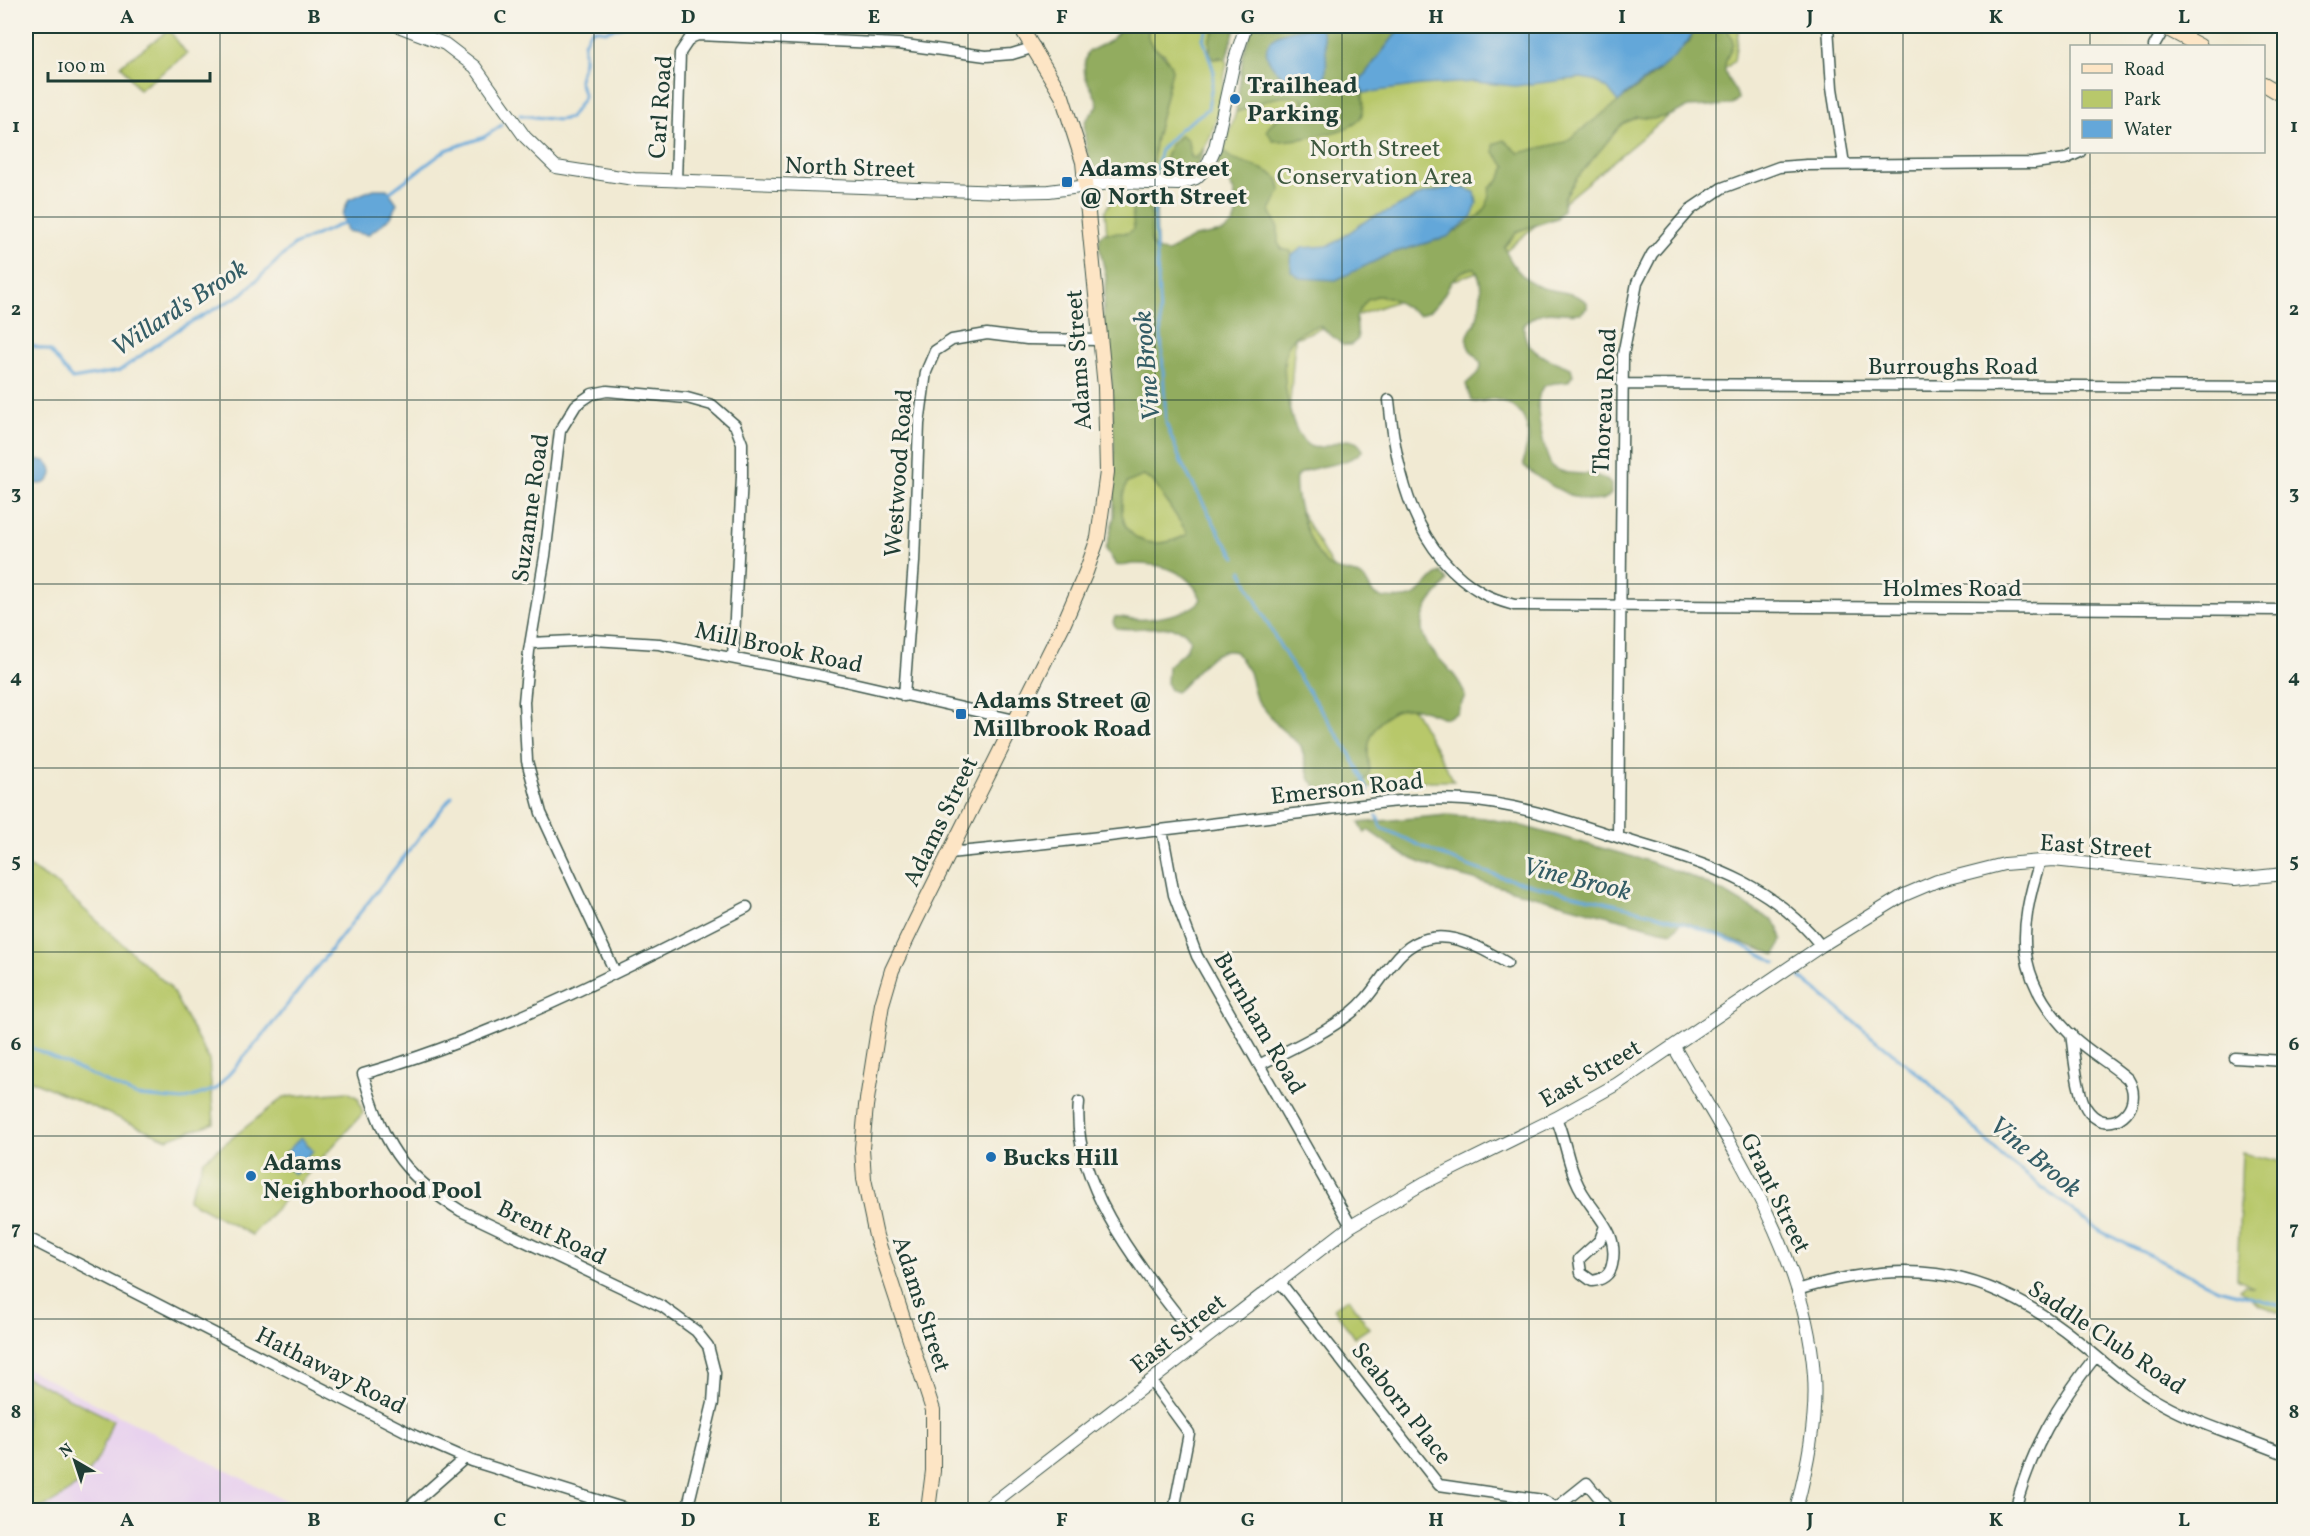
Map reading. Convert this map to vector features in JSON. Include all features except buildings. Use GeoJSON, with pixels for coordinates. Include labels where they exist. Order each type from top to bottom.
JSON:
{"type":"FeatureCollection","features":[{"type":"Feature","properties":{"kind":"main road","name":"Adams Street"},"geometry":{"type":"LineString","coordinates":[[928,1510],[933,1471],[933,1410],[876,1236],[864,1179],[862,1148],[876,1040],[892,970],[1064,623],[1098,538],[1107,472],[1105,387],[1086,186],[1079,145],[1068,111],[1050,72],[1020,26]]}},
{"type":"Feature","properties":{"kind":"main road"},"geometry":{"type":"LineString","coordinates":[[2163,26],[2197,45]]}},
{"type":"Feature","properties":{"kind":"main road"},"geometry":{"type":"LineString","coordinates":[[2265,85],[2284,96]]}},
{"type":"Feature","properties":{"kind":"street","name":"North Street"},"geometry":{"type":"LineString","coordinates":[[398,26],[445,44],[475,67],[525,137],[556,167],[634,179],[997,192],[1049,192],[1118,182],[1178,184],[1200,175],[1211,159],[1217,142],[1234,62],[1246,26]]}},
{"type":"Feature","properties":{"kind":"street"},"geometry":{"type":"LineString","coordinates":[[1828,26],[1832,88],[1844,164]]}},
{"type":"Feature","properties":{"kind":"street"},"geometry":{"type":"LineString","coordinates":[[2154,45],[2163,26]]}},
{"type":"Feature","properties":{"kind":"street","name":"Carl Road"},"geometry":{"type":"LineString","coordinates":[[676,181],[680,52],[690,38],[698,35],[898,44],[986,56],[1012,54],[1035,47]]}},
{"type":"Feature","properties":{"kind":"street","name":"Thoreau Road"},"geometry":{"type":"LineString","coordinates":[[1618,837],[1623,354],[1637,283],[1652,254],[1690,208],[1722,188],[1750,175],[1779,167],[1844,164],[2034,163],[2065,159],[2078,153]]}},
{"type":"Feature","properties":{"kind":"street","name":"Westwood Road"},"geometry":{"type":"LineString","coordinates":[[904,696],[914,562],[919,424],[926,372],[935,351],[952,340],[987,334],[1027,339],[1100,340]]}},
{"type":"Feature","properties":{"kind":"street","name":"Burroughs Road"},"geometry":{"type":"LineString","coordinates":[[1622,384],[2284,387]]}},
{"type":"Feature","properties":{"kind":"street","name":"Suzanne Road"},"geometry":{"type":"LineString","coordinates":[[615,972],[541,813],[527,761],[524,702],[560,431],[576,405],[592,394],[626,391],[687,398],[712,405],[735,425],[742,443],[742,476],[733,658]]}},
{"type":"Feature","properties":{"kind":"street","name":"Holmes Road"},"geometry":{"type":"LineString","coordinates":[[1389,400],[1394,453],[1415,516],[1432,546],[1458,574],[1484,595],[1514,605],[2284,610]]}},
{"type":"Feature","properties":{"kind":"street","name":"Mill Brook Road"},"geometry":{"type":"LineString","coordinates":[[531,643],[592,640],[659,644],[1015,720]]}},
{"type":"Feature","properties":{"kind":"street","name":"Emerson Road"},"geometry":{"type":"LineString","coordinates":[[949,853],[1414,799],[1466,800],[1515,808],[1705,863],[1743,882],[1782,906],[1803,923],[1821,946]]}},
{"type":"Feature","properties":{"kind":"street","name":"Burnham Road"},"geometry":{"type":"LineString","coordinates":[[1162,830],[1174,896],[1197,956],[1351,1226]]}},
{"type":"Feature","properties":{"kind":"street"},"geometry":{"type":"LineString","coordinates":[[2040,861],[2023,925],[2027,962],[2040,994],[2071,1034],[2128,1079],[2133,1086],[2133,1104],[2121,1117],[2104,1121],[2096,1118],[2084,1105],[2071,1034]]}},
{"type":"Feature","properties":{"kind":"street","name":"East Street"},"geometry":{"type":"LineString","coordinates":[[984,1510],[1351,1226],[1424,1183],[1556,1118],[1674,1047],[1821,946],[1892,902],[1937,881],[2004,864],[2040,861],[2104,864],[2235,879],[2284,874]]}},
{"type":"Feature","properties":{"kind":"street","name":"Brent Road"},"geometry":{"type":"LineString","coordinates":[[687,1510],[713,1403],[715,1373],[708,1346],[696,1331],[663,1307],[461,1211],[435,1195],[410,1173],[393,1151],[377,1121],[363,1074],[451,1046],[615,972],[747,907]]}},
{"type":"Feature","properties":{"kind":"street"},"geometry":{"type":"LineString","coordinates":[[1259,1065],[1351,1013],[1367,999],[1395,960],[1418,942],[1447,936],[1473,942],[1507,963]]}},
{"type":"Feature","properties":{"kind":"street","name":"Grant Street"},"geometry":{"type":"LineString","coordinates":[[1674,1047],[1769,1216],[1787,1257],[1810,1335],[1814,1400],[1811,1436],[1796,1510]]}},
{"type":"Feature","properties":{"kind":"street"},"geometry":{"type":"LineString","coordinates":[[2235,1059],[2284,1061]]}},
{"type":"Feature","properties":{"kind":"street"},"geometry":{"type":"LineString","coordinates":[[1078,1102],[1080,1136],[1096,1196],[1110,1220],[1199,1343]]}},
{"type":"Feature","properties":{"kind":"street"},"geometry":{"type":"LineString","coordinates":[[1556,1118],[1577,1182],[1605,1226],[1616,1247],[1613,1263],[1607,1275],[1592,1281],[1581,1273],[1579,1259],[1600,1240],[1605,1226]]}},
{"type":"Feature","properties":{"kind":"street","name":"Hathaway Road"},"geometry":{"type":"LineString","coordinates":[[26,1237],[415,1436],[465,1458],[541,1485],[629,1510]]}},
{"type":"Feature","properties":{"kind":"street","name":"Saddle Club Road"},"geometry":{"type":"LineString","coordinates":[[1797,1290],[1821,1283],[1897,1271],[1927,1272],[1956,1277],[1987,1287],[2025,1304],[2162,1404],[2284,1454]]}},
{"type":"Feature","properties":{"kind":"street","name":"Seaborn Place"},"geometry":{"type":"LineString","coordinates":[[1279,1281],[1439,1485],[1543,1500],[1559,1509],[1587,1483],[1609,1510]]}},
{"type":"Feature","properties":{"kind":"street"},"geometry":{"type":"LineString","coordinates":[[2015,1510],[2022,1483],[2040,1439],[2066,1393],[2096,1356]]}},
{"type":"Feature","properties":{"kind":"street"},"geometry":{"type":"LineString","coordinates":[[1151,1381],[1189,1433],[1174,1510]]}},
{"type":"Feature","properties":{"kind":"street"},"geometry":{"type":"LineString","coordinates":[[406,1510],[465,1458]]}},
{"type":"Feature","properties":{"kind":"shaded area"},"geometry":{"type":"Polygon","coordinates":[[[26,1368],[304,1510],[26,1510],[26,1368]]]}},
{"type":"Feature","properties":{"kind":"green space"},"geometry":{"type":"Polygon","coordinates":[[[1121,26],[1149,26],[1149,40],[1170,63],[1172,70],[1155,142],[1152,172],[1161,171],[1170,146],[1181,135],[1188,140],[1190,157],[1196,158],[1204,148],[1200,161],[1193,169],[1184,173],[1161,175],[1102,172],[1092,166],[1085,139],[1085,121],[1098,106],[1085,76],[1087,53],[1111,40],[1121,26]]]}},
{"type":"Feature","properties":{"kind":"green space"},"geometry":{"type":"Polygon","coordinates":[[[1149,26],[1217,26],[1209,49],[1217,59],[1224,58],[1227,63],[1217,116],[1207,143],[1192,159],[1189,147],[1170,146],[1163,167],[1158,173],[1152,172],[1155,142],[1172,70],[1165,54],[1151,47],[1147,39],[1149,26]]]}},
{"type":"Feature","properties":{"kind":"green space"},"geometry":{"type":"Polygon","coordinates":[[[1217,26],[1236,26],[1226,60],[1220,57],[1214,59],[1210,54],[1210,38],[1217,26]]]}},
{"type":"Feature","properties":{"kind":"green space"},"geometry":{"type":"Polygon","coordinates":[[[1253,26],[1402,26],[1362,78],[1360,84],[1363,107],[1359,120],[1343,129],[1318,136],[1273,141],[1267,130],[1277,118],[1300,106],[1304,101],[1302,98],[1276,98],[1236,112],[1243,55],[1253,26]],[[1323,34],[1279,73],[1304,90],[1326,79],[1323,34]]]}},
{"type":"Feature","properties":{"kind":"green space","name":"North Street Conservation Area"},"geometry":{"type":"Polygon","coordinates":[[[1269,26],[1739,26],[1734,61],[1482,270],[1295,338],[1284,482],[1454,781],[1420,781],[1345,790],[1203,547],[1112,541],[1116,520],[1122,412],[1105,211],[1109,204],[1120,197],[1134,195],[1156,197],[1157,261],[1241,253],[1246,210],[1230,158],[1224,151],[1236,112],[1242,110],[1269,26]]]}},
{"type":"Feature","properties":{"kind":"green space"},"geometry":{"type":"Polygon","coordinates":[[[1696,26],[1723,26],[1733,43],[1725,62],[1726,74],[1738,99],[1732,105],[1688,107],[1671,115],[1653,119],[1637,117],[1622,124],[1577,178],[1564,198],[1563,210],[1557,218],[1518,231],[1504,247],[1517,269],[1529,281],[1544,288],[1574,295],[1587,302],[1587,308],[1581,313],[1551,312],[1539,315],[1524,325],[1525,335],[1527,342],[1538,354],[1571,368],[1573,375],[1568,382],[1550,384],[1540,391],[1538,411],[1551,466],[1566,472],[1604,479],[1611,484],[1611,494],[1603,499],[1592,501],[1567,493],[1542,480],[1524,466],[1528,442],[1526,424],[1520,413],[1511,405],[1498,400],[1471,401],[1466,384],[1480,371],[1481,364],[1467,344],[1480,302],[1480,280],[1474,268],[1456,276],[1437,305],[1419,315],[1389,297],[1377,296],[1368,299],[1358,312],[1356,319],[1358,339],[1351,345],[1343,345],[1320,326],[1301,332],[1287,348],[1284,370],[1285,386],[1292,418],[1304,442],[1319,448],[1346,440],[1358,443],[1363,450],[1347,460],[1310,470],[1296,477],[1300,511],[1316,550],[1329,566],[1359,575],[1373,593],[1383,597],[1411,597],[1441,572],[1447,581],[1429,604],[1423,619],[1422,632],[1434,653],[1460,684],[1465,696],[1457,713],[1446,718],[1415,708],[1402,709],[1387,716],[1376,727],[1369,742],[1370,771],[1365,781],[1344,794],[1319,789],[1310,780],[1301,746],[1279,727],[1256,699],[1249,672],[1236,652],[1218,653],[1210,658],[1176,692],[1170,690],[1167,684],[1168,666],[1186,650],[1190,640],[1187,634],[1173,628],[1116,628],[1113,622],[1115,617],[1141,619],[1171,615],[1190,608],[1201,599],[1190,582],[1174,571],[1155,565],[1116,565],[1106,549],[1114,517],[1114,449],[1111,372],[1103,318],[1106,276],[1099,246],[1100,236],[1104,233],[1128,233],[1134,229],[1132,209],[1142,204],[1151,212],[1151,243],[1155,250],[1168,252],[1194,237],[1223,232],[1233,224],[1237,212],[1234,191],[1217,164],[1224,151],[1233,159],[1264,170],[1279,180],[1281,190],[1270,210],[1278,228],[1278,243],[1282,249],[1291,251],[1290,262],[1309,277],[1336,279],[1392,253],[1457,231],[1480,215],[1487,206],[1490,188],[1499,180],[1506,167],[1494,152],[1494,144],[1504,140],[1519,153],[1565,142],[1653,76],[1689,42],[1696,26]],[[1143,476],[1127,483],[1122,500],[1122,515],[1127,527],[1134,536],[1158,543],[1172,541],[1188,534],[1153,481],[1143,476]]]}},
{"type":"Feature","properties":{"kind":"green space"},"geometry":{"type":"Polygon","coordinates":[[[169,30],[187,54],[139,90],[121,65],[169,30]]]}},
{"type":"Feature","properties":{"kind":"green space"},"geometry":{"type":"Polygon","coordinates":[[[1447,815],[1484,818],[1522,826],[1648,861],[1692,877],[1773,921],[1779,928],[1782,940],[1776,955],[1681,921],[1673,932],[1661,930],[1441,871],[1405,856],[1368,830],[1365,833],[1359,823],[1447,815]]]}},
{"type":"Feature","properties":{"kind":"green space"},"geometry":{"type":"Polygon","coordinates":[[[26,865],[54,882],[170,987],[209,1060],[214,1123],[167,1139],[26,1078],[26,865]]]}},
{"type":"Feature","properties":{"kind":"green space","name":"Adams Neighborhood Pool"},"geometry":{"type":"Polygon","coordinates":[[[348,1092],[358,1098],[363,1113],[252,1235],[188,1200],[204,1160],[284,1097],[348,1092]]]}},
{"type":"Feature","properties":{"kind":"green space"},"geometry":{"type":"Polygon","coordinates":[[[2242,1153],[2284,1162],[2284,1313],[2259,1305],[2239,1289],[2244,1285],[2254,1287],[2237,1278],[2242,1153]]]}},
{"type":"Feature","properties":{"kind":"green space"},"geometry":{"type":"Polygon","coordinates":[[[1349,1298],[1369,1328],[1354,1338],[1334,1308],[1349,1298]]]}},
{"type":"Feature","properties":{"kind":"green space"},"geometry":{"type":"Polygon","coordinates":[[[26,1377],[113,1420],[99,1456],[87,1474],[68,1492],[47,1505],[26,1510],[26,1377]]]}},
{"type":"Feature","properties":{"kind":"water"},"geometry":{"type":"Polygon","coordinates":[[[1402,26],[1696,26],[1682,49],[1672,59],[1618,102],[1608,89],[1593,80],[1581,78],[1515,86],[1475,82],[1421,85],[1364,93],[1359,84],[1362,78],[1402,26]]]}},
{"type":"Feature","properties":{"kind":"water"},"geometry":{"type":"Polygon","coordinates":[[[1320,27],[1322,33],[1326,74],[1322,87],[1306,91],[1288,81],[1273,67],[1266,51],[1269,43],[1276,36],[1320,27]]]}},
{"type":"Feature","properties":{"kind":"water"},"geometry":{"type":"Polygon","coordinates":[[[1457,186],[1475,192],[1477,203],[1472,217],[1447,237],[1392,253],[1336,280],[1300,278],[1291,271],[1291,256],[1302,248],[1327,246],[1370,218],[1390,211],[1422,194],[1457,186]]]}},
{"type":"Feature","properties":{"kind":"water"},"geometry":{"type":"Polygon","coordinates":[[[374,189],[387,189],[397,203],[391,217],[368,235],[347,231],[342,215],[349,199],[374,189]]]}},
{"type":"Feature","properties":{"kind":"water"},"geometry":{"type":"Polygon","coordinates":[[[40,460],[45,461],[51,467],[51,477],[45,483],[40,484],[35,483],[29,477],[28,472],[29,467],[35,461],[40,460]]]}},
{"type":"Feature","properties":{"kind":"water"},"geometry":{"type":"Polygon","coordinates":[[[301,1137],[313,1151],[299,1164],[299,1171],[294,1174],[279,1160],[301,1137]]]}},
{"type":"Feature","properties":{"kind":"waterway","name":"Willard's Brook"},"geometry":{"type":"LineString","coordinates":[[520,115],[558,120],[570,118],[584,97],[579,80],[584,61],[584,43],[589,33],[594,29],[605,31],[623,26]]}},
{"type":"Feature","properties":{"kind":"waterway","name":"Vine Brook"},"geometry":{"type":"LineString","coordinates":[[1155,173],[1161,149],[1180,129],[1208,109],[1214,72],[1203,38],[1209,26]]}},
{"type":"Feature","properties":{"kind":"waterway","name":"Willard's Brook"},"geometry":{"type":"LineString","coordinates":[[386,195],[446,150],[484,137],[502,125]]}},
{"type":"Feature","properties":{"kind":"waterway","name":"Vine Brook"},"geometry":{"type":"LineString","coordinates":[[1153,192],[1166,423],[1181,462],[1222,538],[1236,557]]}},
{"type":"Feature","properties":{"kind":"waterway","name":"Willard's Brook"},"geometry":{"type":"LineString","coordinates":[[26,344],[50,351],[72,379],[119,371],[179,329],[242,294],[294,245],[346,222]]}},
{"type":"Feature","properties":{"kind":"waterway","name":"Vine Brook"},"geometry":{"type":"LineString","coordinates":[[1242,571],[1272,633],[1349,752],[1368,791]]}},
{"type":"Feature","properties":{"kind":"waterway"},"geometry":{"type":"LineString","coordinates":[[26,1045],[137,1096],[183,1100],[216,1089],[265,1033],[452,796]]}},
{"type":"Feature","properties":{"kind":"waterway","name":"Vine Brook"},"geometry":{"type":"LineString","coordinates":[[1377,816],[1382,828],[1474,868],[1505,878],[1678,921],[1745,947],[1776,963]]}},
{"type":"Feature","properties":{"kind":"waterway","name":"Vine Brook"},"geometry":{"type":"LineString","coordinates":[[1800,977],[1927,1081],[2005,1159],[2100,1231],[2218,1289],[2284,1306]]}},
{"type":"Feature","properties":{"kind":"place","name":"Trailhead Parking"},"geometry":{"type":"Point","coordinates":[1235,99]}},
{"type":"Feature","properties":{"kind":"place","name":"Adams Street @ North Street"},"geometry":{"type":"Point","coordinates":[1067,182]}},
{"type":"Feature","properties":{"kind":"place","name":"Adams Street @ Millbrook Road"},"geometry":{"type":"Point","coordinates":[961,714]}},
{"type":"Feature","properties":{"kind":"place","name":"Bucks Hill"},"geometry":{"type":"Point","coordinates":[991,1157]}},
{"type":"Feature","properties":{"kind":"place","name":"Adams Neighborhood Pool"},"geometry":{"type":"Point","coordinates":[251,1176]}}]}
